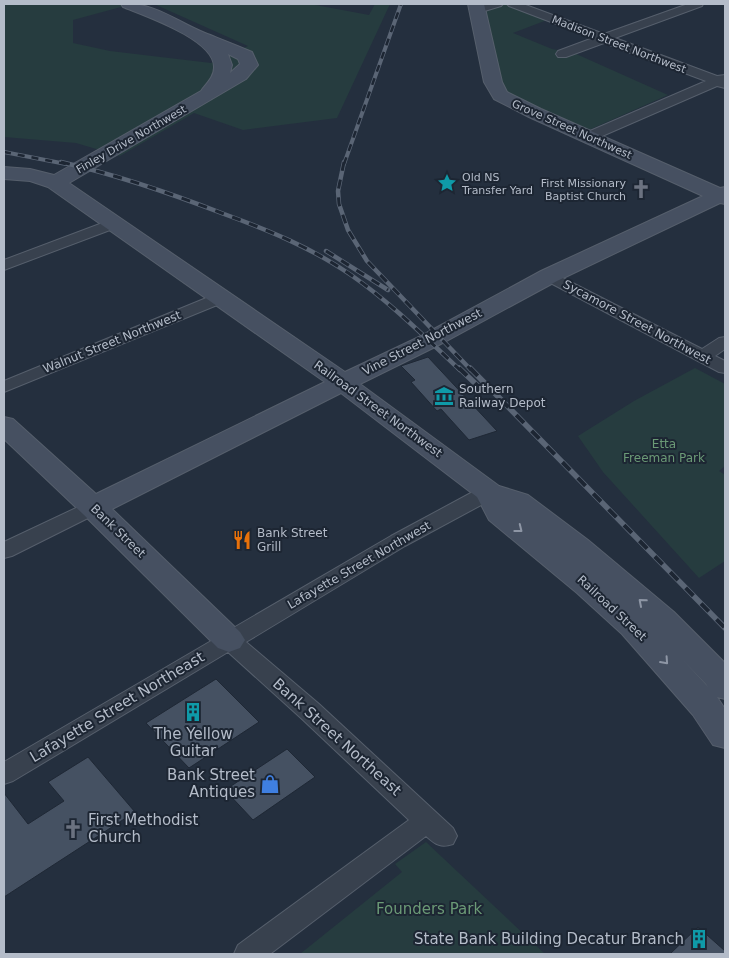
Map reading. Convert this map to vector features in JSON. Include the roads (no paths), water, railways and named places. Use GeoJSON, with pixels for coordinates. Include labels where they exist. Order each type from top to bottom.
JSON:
{"type":"FeatureCollection","features":[{"type":"Feature","properties":{"kind":"street","name":"Finley Drive Northwest"},"geometry":{"type":"LineString","coordinates":[[56,183],[240,75],[250,65],[246,56],[129,4]]}},
{"type":"Feature","properties":{"kind":"street"},"geometry":{"type":"LineString","coordinates":[[477,7],[497,4]]}},
{"type":"Feature","properties":{"kind":"street","name":"Madison Street Northwest"},"geometry":{"type":"LineString","coordinates":[[513,4],[723,81]]}},
{"type":"Feature","properties":{"kind":"street"},"geometry":{"type":"LineString","coordinates":[[562,54],[698,4]]}},
{"type":"Feature","properties":{"kind":"street","name":"Grove Street Northwest"},"geometry":{"type":"LineString","coordinates":[[477,7],[493,82],[500,95],[588,137],[723,195]]}},
{"type":"Feature","properties":{"kind":"street","name":"Finley Drive Northwest"},"geometry":{"type":"LineString","coordinates":[[193,33],[215,48],[224,63],[220,77],[207,95]]}},
{"type":"Feature","properties":{"kind":"street"},"geometry":{"type":"LineString","coordinates":[[588,137],[723,81]]}},
{"type":"Feature","properties":{"kind":"street","name":"Railroad Street Northwest"},"geometry":{"type":"LineString","coordinates":[[4,173],[44,177],[56,183],[342,382],[489,492],[518,502],[578,547],[663,620],[717,675],[725,687]]}},
{"type":"Feature","properties":{"kind":"street","name":"Vine Street Northwest"},"geometry":{"type":"LineString","coordinates":[[93,507],[438,336],[549,276],[723,195]]}},
{"type":"Feature","properties":{"kind":"street"},"geometry":{"type":"LineString","coordinates":[[4,265],[113,224]]}},
{"type":"Feature","properties":{"kind":"street","name":"Sycamore Street Northwest"},"geometry":{"type":"LineString","coordinates":[[549,276],[725,368]]}},
{"type":"Feature","properties":{"kind":"street","name":"Walnut Street Northwest"},"geometry":{"type":"LineString","coordinates":[[4,387],[221,297]]}},
{"type":"Feature","properties":{"kind":"street"},"geometry":{"type":"LineString","coordinates":[[702,356],[725,342]]}},
{"type":"Feature","properties":{"kind":"street","name":"Bank Street"},"geometry":{"type":"LineString","coordinates":[[4,425],[93,507],[229,640]]}},
{"type":"Feature","properties":{"kind":"street","name":"Lafayette Street Northwest"},"geometry":{"type":"LineString","coordinates":[[229,640],[398,541],[489,492]]}},
{"type":"Feature","properties":{"kind":"street","name":"Railroad Street"},"geometry":{"type":"LineString","coordinates":[[489,492],[499,513],[581,578],[633,626],[705,706],[725,735]]}},
{"type":"Feature","properties":{"kind":"street"},"geometry":{"type":"LineString","coordinates":[[4,551],[93,507]]}},
{"type":"Feature","properties":{"kind":"street","name":"Lafayette Street Northeast"},"geometry":{"type":"LineString","coordinates":[[4,774],[229,640]]}},
{"type":"Feature","properties":{"kind":"street","name":"Bank Street Northeast"},"geometry":{"type":"LineString","coordinates":[[229,640],[436,828],[405,836],[248,954]]}},
{"type":"Feature","properties":{"kind":"railway"},"geometry":{"type":"LineString","coordinates":[[344,164],[401,4]]}},
{"type":"Feature","properties":{"kind":"railway"},"geometry":{"type":"LineString","coordinates":[[4,152],[66,164]]}},
{"type":"Feature","properties":{"kind":"railway"},"geometry":{"type":"LineString","coordinates":[[61,162],[123,179],[184,199],[257,226],[321,256],[351,275],[380,297],[460,370]]}},
{"type":"Feature","properties":{"kind":"railway"},"geometry":{"type":"LineString","coordinates":[[344,162],[338,191],[339,204],[348,230],[367,261],[471,370]]}},
{"type":"Feature","properties":{"kind":"railway"},"geometry":{"type":"LineString","coordinates":[[326,251],[388,290]]}},
{"type":"Feature","properties":{"kind":"railway"},"geometry":{"type":"LineString","coordinates":[[459,368],[479,387]]}},
{"type":"Feature","properties":{"kind":"railway"},"geometry":{"type":"LineString","coordinates":[[470,368],[725,628]]}},
{"type":"Feature","properties":{"kind":"place","name":"Old NS Transfer Yard"},"geometry":{"type":"Point","coordinates":[447,183]}},
{"type":"Feature","properties":{"kind":"place","name":"First Missionary Baptist Church"},"geometry":{"type":"Point","coordinates":[641,189]}},
{"type":"Feature","properties":{"kind":"place","name":"Southern Railway Depot"},"geometry":{"type":"Point","coordinates":[444,396]}},
{"type":"Feature","properties":{"kind":"place","name":"Bank Street Grill"},"geometry":{"type":"Point","coordinates":[242,540]}},
{"type":"Feature","properties":{"kind":"place","name":"The Yellow Guitar"},"geometry":{"type":"Point","coordinates":[193,712]}},
{"type":"Feature","properties":{"kind":"place","name":"Bank Street Antiques"},"geometry":{"type":"Point","coordinates":[270,784]}},
{"type":"Feature","properties":{"kind":"place","name":"First Methodist Church"},"geometry":{"type":"Point","coordinates":[73,829]}},
{"type":"Feature","properties":{"kind":"place","name":"State Bank Building Decatur Branch"},"geometry":{"type":"Point","coordinates":[699,939]}},
{"type":"Feature","properties":{"kind":"park label","name":"Etta Freeman Park"},"geometry":{"type":"Point","coordinates":[664,451]}},
{"type":"Feature","properties":{"kind":"park label","name":"Founders Park"},"geometry":{"type":"Point","coordinates":[429,909]}}]}
